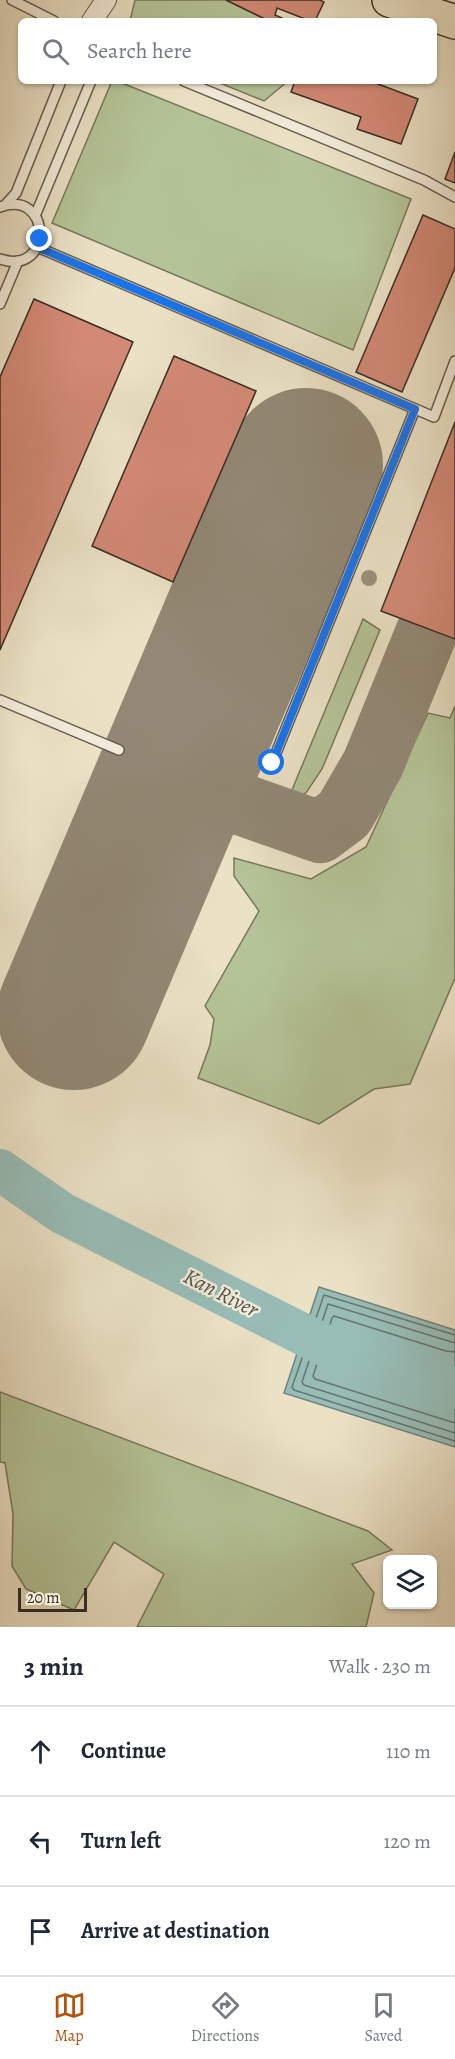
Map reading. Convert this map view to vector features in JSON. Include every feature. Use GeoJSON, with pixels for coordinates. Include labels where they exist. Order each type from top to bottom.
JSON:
{"type":"FeatureCollection","features":[{"type":"Feature","properties":{"kind":"highway"},"geometry":{"type":"LineString","coordinates":[[389,0],[455,22]]}},
{"type":"Feature","properties":{"kind":"street"},"geometry":{"type":"LineString","coordinates":[[94,18],[106,0]]}},
{"type":"Feature","properties":{"kind":"lane"},"geometry":{"type":"LineString","coordinates":[[12,0],[48,18]]}},
{"type":"Feature","properties":{"kind":"lane"},"geometry":{"type":"LineString","coordinates":[[3,205],[16,193],[60,84]]}},
{"type":"Feature","properties":{"kind":"lane"},"geometry":{"type":"LineString","coordinates":[[35,216],[90,84]]}},
{"type":"Feature","properties":{"kind":"lane"},"geometry":{"type":"LineString","coordinates":[[191,84],[424,180],[455,197]]}},
{"type":"Feature","properties":{"kind":"lane"},"geometry":{"type":"LineString","coordinates":[[0,259],[18,261],[25,258],[37,247],[41,231],[35,216],[22,206],[3,205]]}},
{"type":"Feature","properties":{"kind":"lane"},"geometry":{"type":"LineString","coordinates":[[37,247],[434,417],[455,361]]}},
{"type":"Feature","properties":{"kind":"lane"},"geometry":{"type":"LineString","coordinates":[[0,304],[18,261]]}},
{"type":"Feature","properties":{"kind":"lane"},"geometry":{"type":"LineString","coordinates":[[272,763],[415,409]]}},
{"type":"Feature","properties":{"kind":"lane"},"geometry":{"type":"LineString","coordinates":[[0,700],[119,750]]}},
{"type":"Feature","properties":{"kind":"green space"},"geometry":{"type":"Polygon","coordinates":[[[135,0],[226,0],[263,18],[131,18],[135,0]]]}},
{"type":"Feature","properties":{"kind":"green space"},"geometry":{"type":"Polygon","coordinates":[[[111,84],[124,84],[411,199],[353,350],[52,223],[111,84]]]}},
{"type":"Feature","properties":{"kind":"green space"},"geometry":{"type":"Polygon","coordinates":[[[222,84],[284,84],[264,101],[222,84]]]}},
{"type":"Feature","properties":{"kind":"green space"},"geometry":{"type":"Polygon","coordinates":[[[363,619],[380,630],[322,769],[306,793],[287,802],[363,619]]]}},
{"type":"Feature","properties":{"kind":"green space"},"geometry":{"type":"Polygon","coordinates":[[[455,706],[455,978],[410,1084],[374,1089],[319,1124],[198,1078],[210,1045],[214,1019],[205,1006],[259,911],[234,876],[234,858],[311,879],[366,847],[428,713],[450,718],[455,706]]]}},
{"type":"Feature","properties":{"kind":"green space"},"geometry":{"type":"Polygon","coordinates":[[[0,1392],[368,1531],[392,1550],[352,1564],[374,1593],[366,1627],[137,1627],[164,1574],[114,1542],[74,1610],[26,1589],[12,1566],[13,1514],[5,1463],[0,1462],[0,1392]]]}},
{"type":"Feature","properties":{"kind":"water"},"geometry":{"type":"Polygon","coordinates":[[[319,1287],[455,1330],[455,1447],[284,1393],[319,1287]]]}},
{"type":"Feature","properties":{"kind":"building"},"geometry":{"type":"Polygon","coordinates":[[[226,0],[320,0],[324,2],[316,18],[302,18],[277,8],[275,15],[282,18],[263,18],[226,0]]]}},
{"type":"Feature","properties":{"kind":"building"},"geometry":{"type":"Polygon","coordinates":[[[294,84],[378,84],[418,99],[401,144],[357,129],[361,117],[291,92],[294,84]]]}},
{"type":"Feature","properties":{"kind":"building"},"geometry":{"type":"Polygon","coordinates":[[[455,152],[455,183],[445,179],[455,152]]]}},
{"type":"Feature","properties":{"kind":"building"},"geometry":{"type":"Polygon","coordinates":[[[423,215],[455,229],[455,268],[402,392],[356,372],[423,215]]]}},
{"type":"Feature","properties":{"kind":"building"},"geometry":{"type":"Polygon","coordinates":[[[34,299],[133,342],[0,650],[0,377],[34,299]]]}},
{"type":"Feature","properties":{"kind":"building"},"geometry":{"type":"Polygon","coordinates":[[[174,356],[256,391],[173,582],[92,546],[174,356]]]}},
{"type":"Feature","properties":{"kind":"building"},"geometry":{"type":"Polygon","coordinates":[[[455,422],[455,639],[381,611],[455,422]]]}},
{"type":"Feature","properties":{"kind":"waterway","name":"Kan River"},"geometry":{"type":"LineString","coordinates":[[0,1170],[62,1213],[340,1353],[455,1388]]}},
{"type":"Feature","properties":{"kind":"taxiway"},"geometry":{"type":"LineString","coordinates":[[197,721],[196,754],[207,780],[243,805],[320,832],[344,814],[373,764],[428,629]]}},
{"type":"Feature","properties":{"kind":"runway"},"geometry":{"type":"LineString","coordinates":[[74,1013],[306,465]]}},
{"type":"Feature","properties":{"kind":"route"},"geometry":{"type":"LineString","coordinates":[[40,239],[37,247],[415,409],[272,763]]}}]}
